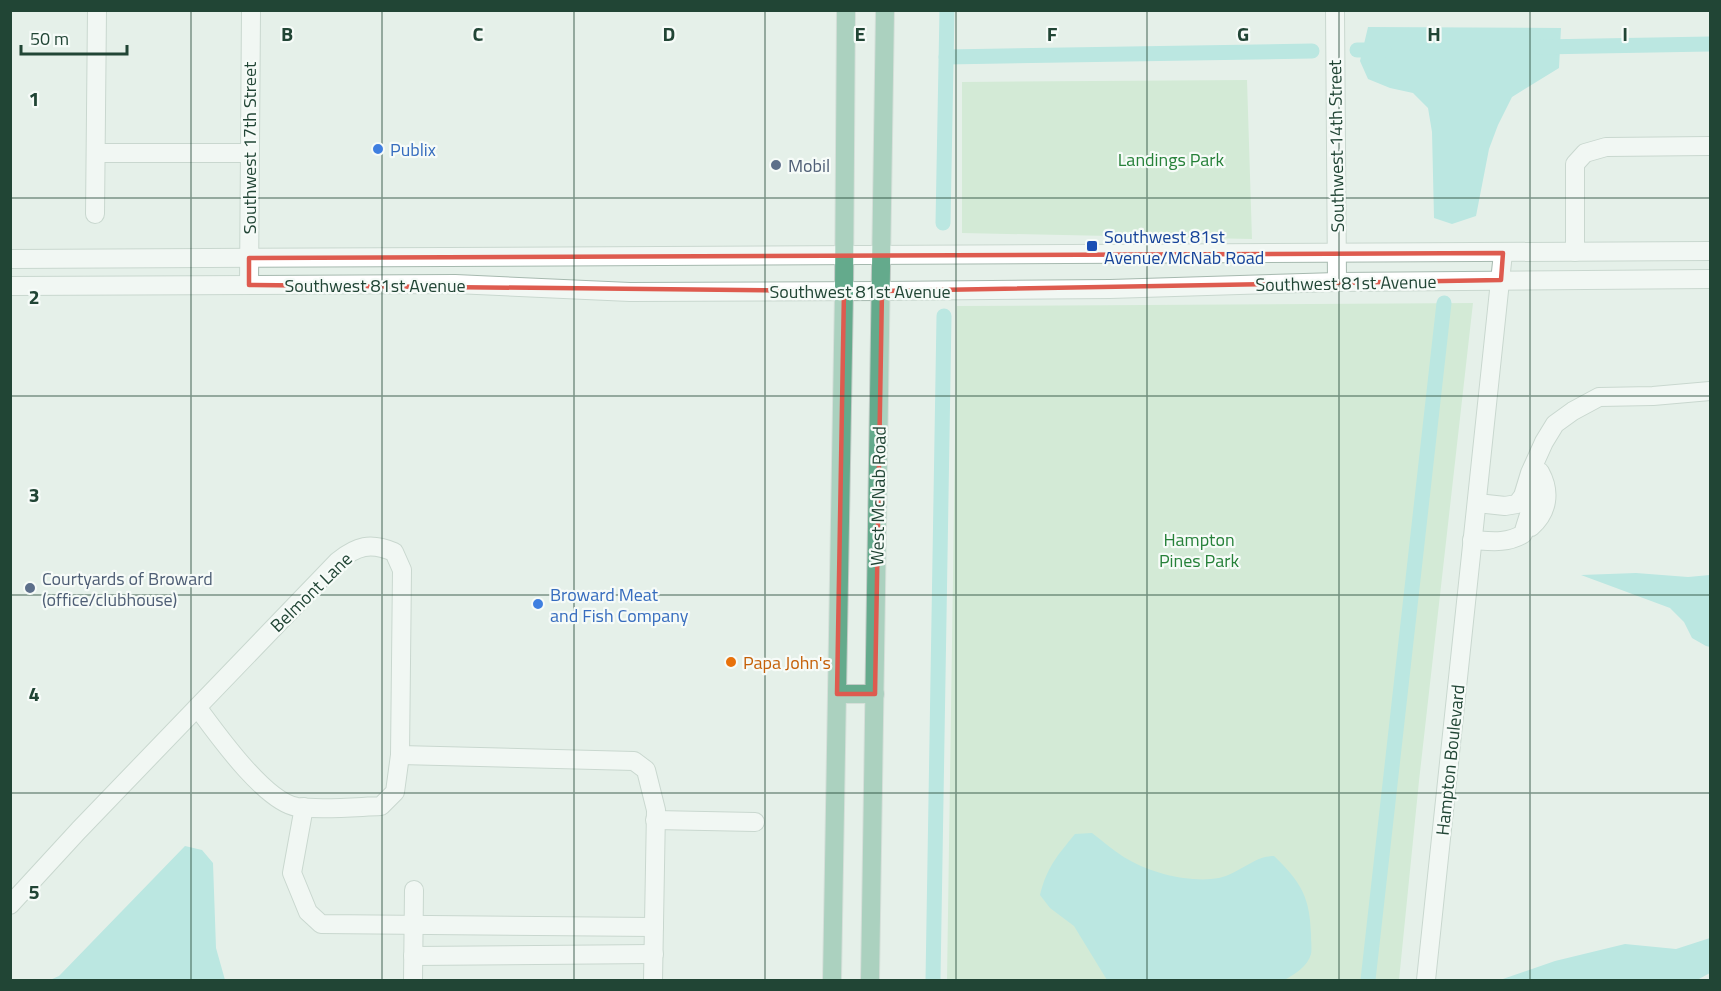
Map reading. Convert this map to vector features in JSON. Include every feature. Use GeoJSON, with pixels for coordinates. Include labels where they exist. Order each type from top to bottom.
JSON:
{"type":"FeatureCollection","features":[{"type":"Feature","properties":{"kind":"main road","name":"West McNab Road"},"geometry":{"type":"LineString","coordinates":[[832,981],[844,291],[846,10]]}},
{"type":"Feature","properties":{"kind":"main road","name":"West McNab Road"},"geometry":{"type":"LineString","coordinates":[[870,981],[885,10]]}},
{"type":"Feature","properties":{"kind":"main road"},"geometry":{"type":"LineString","coordinates":[[837,694],[875,694]]}},
{"type":"Feature","properties":{"kind":"street"},"geometry":{"type":"LineString","coordinates":[[95,214],[97,10]]}},
{"type":"Feature","properties":{"kind":"street","name":"Southwest 17th Street"},"geometry":{"type":"LineString","coordinates":[[249,285],[251,10]]}},
{"type":"Feature","properties":{"kind":"street","name":"Southwest 14th Street"},"geometry":{"type":"LineString","coordinates":[[1335,10],[1337,282]]}},
{"type":"Feature","properties":{"kind":"street"},"geometry":{"type":"LineString","coordinates":[[1575,252],[1575,164],[1585,153],[1606,147],[1710,146]]}},
{"type":"Feature","properties":{"kind":"street"},"geometry":{"type":"LineString","coordinates":[[96,153],[249,153]]}},
{"type":"Feature","properties":{"kind":"street","name":"Southwest 81st Avenue"},"geometry":{"type":"LineString","coordinates":[[10,259],[1710,251]]}},
{"type":"Feature","properties":{"kind":"street","name":"Hampton Boulevard"},"geometry":{"type":"LineString","coordinates":[[1426,981],[1503,253]]}},
{"type":"Feature","properties":{"kind":"street","name":"Southwest 81st Avenue"},"geometry":{"type":"LineString","coordinates":[[10,286],[455,284],[630,292],[882,291],[1110,290],[1337,282],[1710,279]]}},
{"type":"Feature","properties":{"kind":"street"},"geometry":{"type":"LineString","coordinates":[[1477,503],[1505,506],[1517,504],[1523,496],[1530,473],[1538,464],[1544,442],[1555,424],[1599,398],[1710,391]]}},
{"type":"Feature","properties":{"kind":"street"},"geometry":{"type":"LineString","coordinates":[[1472,540],[1502,542],[1514,539],[1540,519],[1547,501],[1547,489],[1538,464]]}},
{"type":"Feature","properties":{"kind":"street","name":"Belmont Lane"},"geometry":{"type":"LineString","coordinates":[[10,905],[79,830],[197,707],[338,561],[352,550],[379,546],[394,552],[402,570],[400,755],[395,792],[381,806],[296,807],[277,799],[236,758],[197,707]]}},
{"type":"Feature","properties":{"kind":"street"},"geometry":{"type":"LineString","coordinates":[[400,755],[634,761],[646,770],[656,810],[653,981]]}},
{"type":"Feature","properties":{"kind":"street"},"geometry":{"type":"LineString","coordinates":[[304,807],[292,873],[308,912],[321,924],[654,927]]}},
{"type":"Feature","properties":{"kind":"street"},"geometry":{"type":"LineString","coordinates":[[656,820],[755,822]]}},
{"type":"Feature","properties":{"kind":"street"},"geometry":{"type":"LineString","coordinates":[[413,981],[414,890]]}},
{"type":"Feature","properties":{"kind":"street"},"geometry":{"type":"LineString","coordinates":[[413,956],[654,954]]}},
{"type":"Feature","properties":{"kind":"highlighted area"},"geometry":{"type":"Polygon","coordinates":[[[1503,253],[1501,280],[882,291],[875,694],[837,694],[844,291],[249,285],[249,258],[1503,253]]]}},
{"type":"Feature","properties":{"kind":"green space","name":"Landings Park"},"geometry":{"type":"Polygon","coordinates":[[[1247,80],[1252,239],[962,233],[962,82],[1247,80]]]}},
{"type":"Feature","properties":{"kind":"green space","name":"Hampton Pines Park"},"geometry":{"type":"Polygon","coordinates":[[[1473,303],[1399,980],[947,980],[957,306],[1473,303]]]}},
{"type":"Feature","properties":{"kind":"water"},"geometry":{"type":"Polygon","coordinates":[[[1368,27],[1561,28],[1559,68],[1512,97],[1498,125],[1489,149],[1476,216],[1452,224],[1434,218],[1432,132],[1428,108],[1413,93],[1390,88],[1368,79],[1360,61],[1368,27]]]}},
{"type":"Feature","properties":{"kind":"water"},"geometry":{"type":"Polygon","coordinates":[[[1636,573],[1688,577],[1710,575],[1710,647],[1692,638],[1684,622],[1670,608],[1581,575],[1636,573]]]}},
{"type":"Feature","properties":{"kind":"water"},"geometry":{"type":"Polygon","coordinates":[[[1092,833],[1119,854],[1139,865],[1185,878],[1219,878],[1260,859],[1274,856],[1297,882],[1306,900],[1309,910],[1311,950],[1307,962],[1300,970],[1284,980],[1107,980],[1074,926],[1050,908],[1040,895],[1053,862],[1075,834],[1092,833]]]}},
{"type":"Feature","properties":{"kind":"water"},"geometry":{"type":"Polygon","coordinates":[[[185,846],[202,850],[213,863],[216,948],[225,980],[50,980],[59,976],[185,846]]]}},
{"type":"Feature","properties":{"kind":"water"},"geometry":{"type":"Polygon","coordinates":[[[1710,938],[1710,973],[1697,980],[1500,980],[1555,961],[1625,944],[1676,949],[1710,938]]]}},
{"type":"Feature","properties":{"kind":"waterway"},"geometry":{"type":"LineString","coordinates":[[943,223],[947,10]]}},
{"type":"Feature","properties":{"kind":"waterway"},"geometry":{"type":"LineString","coordinates":[[1540,47],[1710,44]]}},
{"type":"Feature","properties":{"kind":"waterway"},"geometry":{"type":"LineString","coordinates":[[1357,50],[1384,50]]}},
{"type":"Feature","properties":{"kind":"waterway"},"geometry":{"type":"LineString","coordinates":[[946,57],[1312,51]]}},
{"type":"Feature","properties":{"kind":"waterway"},"geometry":{"type":"LineString","coordinates":[[1368,980],[1444,303]]}},
{"type":"Feature","properties":{"kind":"waterway"},"geometry":{"type":"LineString","coordinates":[[933,980],[944,316]]}},
{"type":"Feature","properties":{"kind":"place","name":"Publix"},"geometry":{"type":"Point","coordinates":[378,149]}},
{"type":"Feature","properties":{"kind":"place","name":"Mobil"},"geometry":{"type":"Point","coordinates":[776,165]}},
{"type":"Feature","properties":{"kind":"place","name":"Southwest 81st Avenue/McNab Road"},"geometry":{"type":"Point","coordinates":[1092,246]}},
{"type":"Feature","properties":{"kind":"place","name":"Courtyards of Broward (office/clubhouse)"},"geometry":{"type":"Point","coordinates":[30,588]}},
{"type":"Feature","properties":{"kind":"place","name":"Broward Meat and Fish Company"},"geometry":{"type":"Point","coordinates":[538,604]}},
{"type":"Feature","properties":{"kind":"place","name":"Papa John's"},"geometry":{"type":"Point","coordinates":[731,662]}}]}
